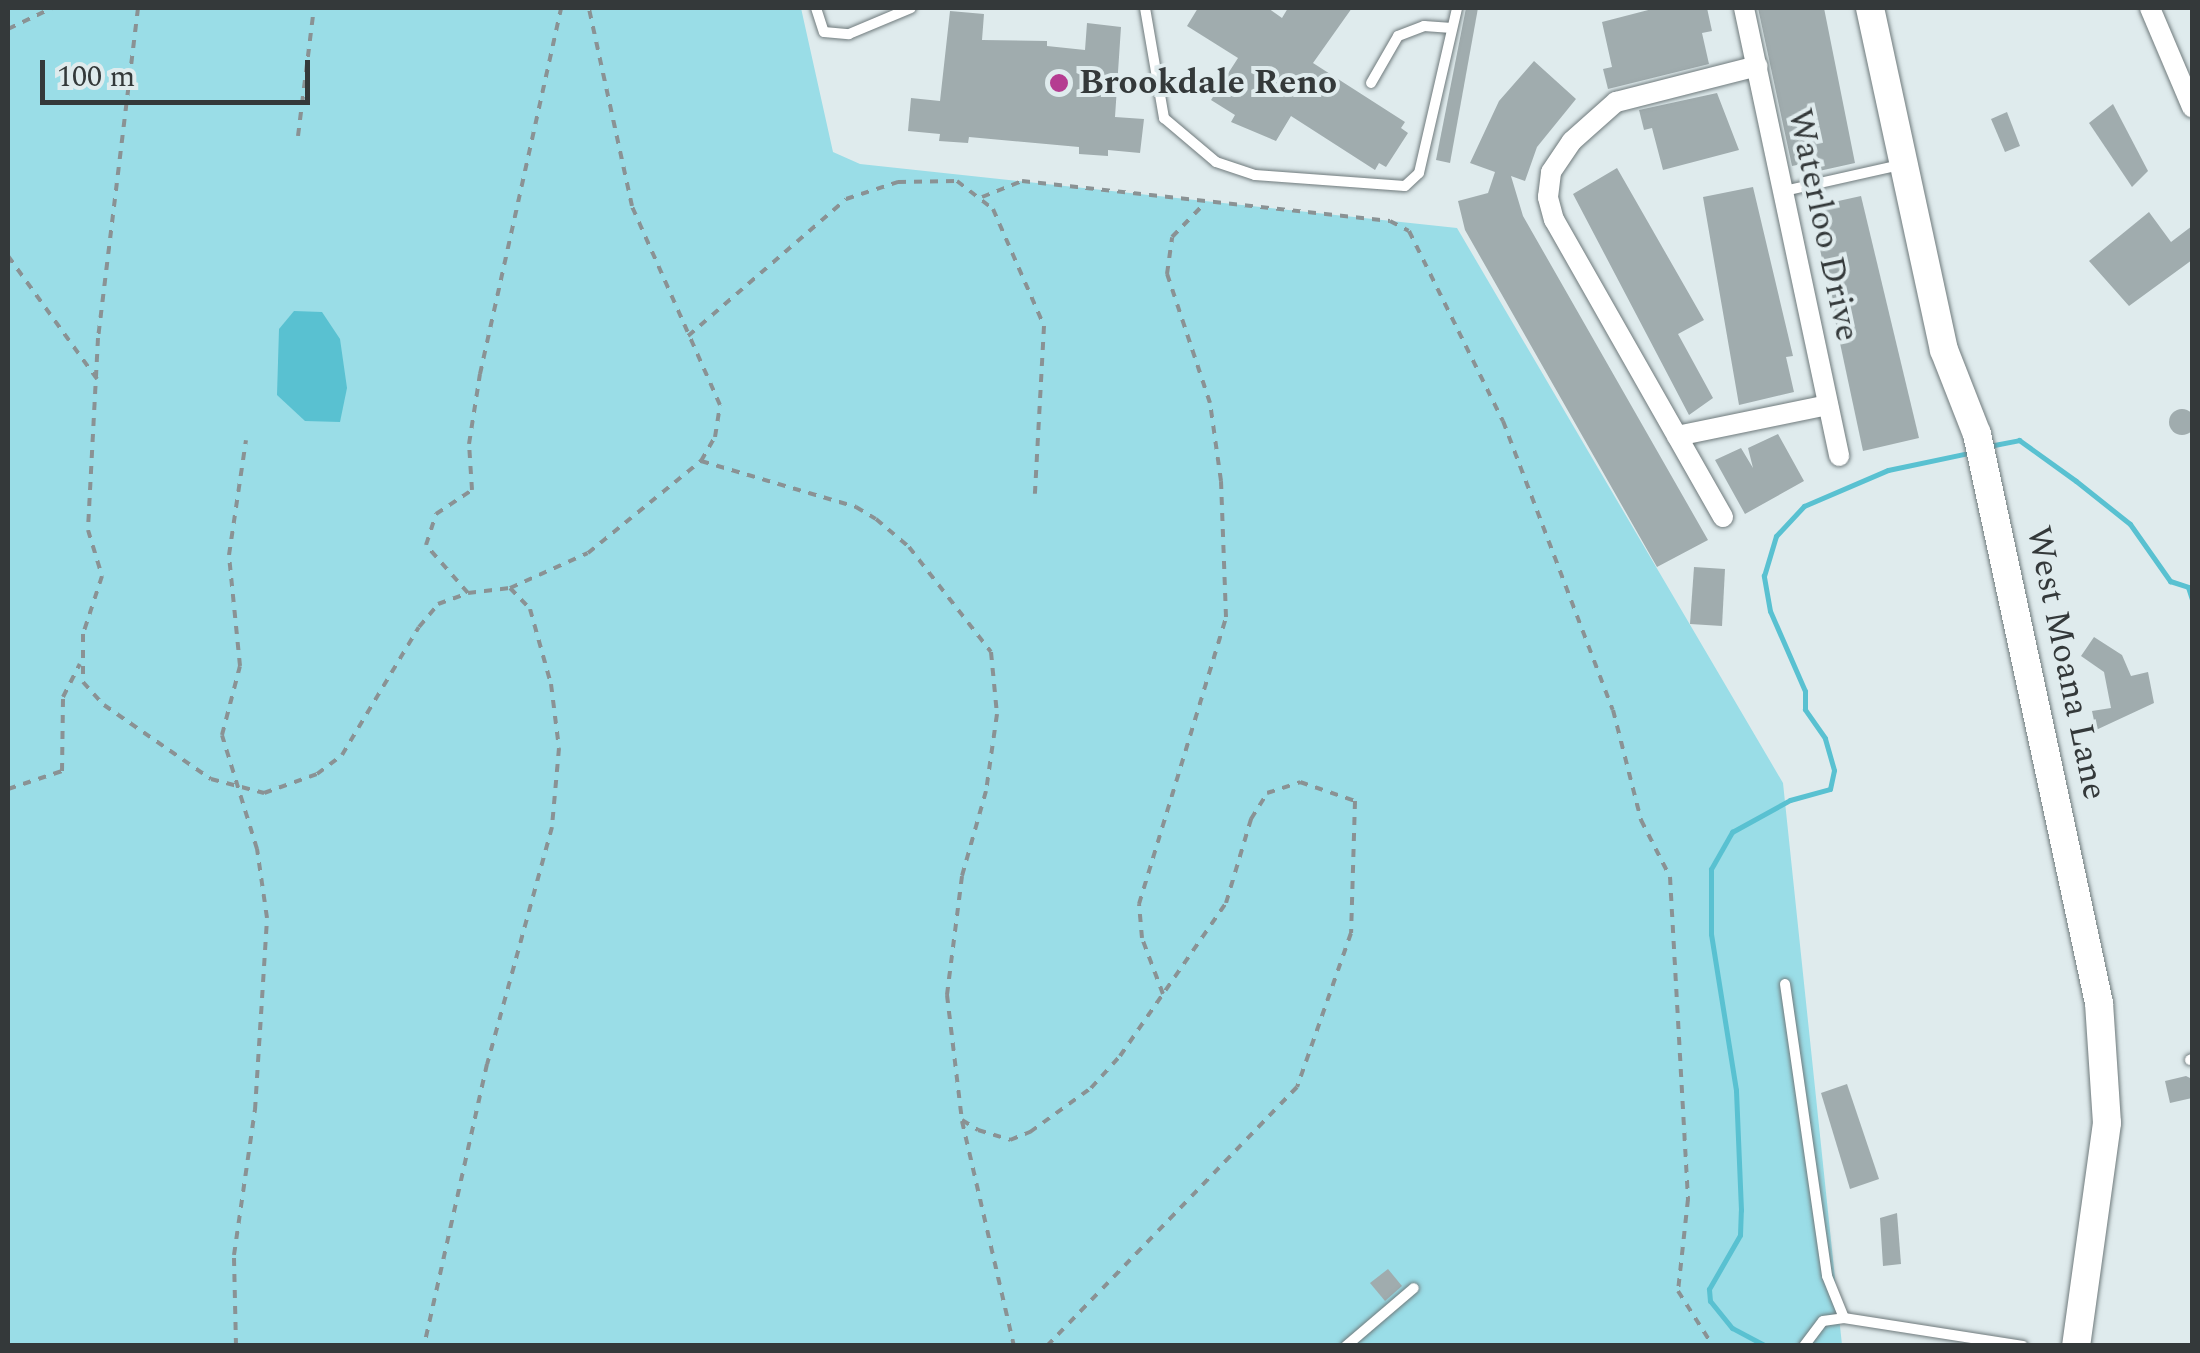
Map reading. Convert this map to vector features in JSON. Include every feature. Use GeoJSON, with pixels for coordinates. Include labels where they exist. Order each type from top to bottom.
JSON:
{"type":"FeatureCollection","features":[{"type":"Feature","properties":{"kind":"street","name":"Waterloo Drive"},"geometry":{"type":"LineString","coordinates":[[1744,8],[1838,456]]}},
{"type":"Feature","properties":{"kind":"street","name":"West Moana Lane"},"geometry":{"type":"LineString","coordinates":[[1870,8],[1944,350],[1977,434],[2100,1003],[2106,1123],[2076,1346]]}},
{"type":"Feature","properties":{"kind":"street"},"geometry":{"type":"LineString","coordinates":[[2150,8],[2192,107]]}},
{"type":"Feature","properties":{"kind":"street"},"geometry":{"type":"LineString","coordinates":[[1723,518],[1554,220],[1551,172],[1572,141],[1634,92],[1757,66]]}},
{"type":"Feature","properties":{"kind":"street"},"geometry":{"type":"LineString","coordinates":[[1677,436],[1828,405]]}},
{"type":"Feature","properties":{"kind":"lane"},"geometry":{"type":"LineString","coordinates":[[816,8],[824,32],[849,34],[910,8]]}},
{"type":"Feature","properties":{"kind":"lane"},"geometry":{"type":"LineString","coordinates":[[1146,8],[1164,118],[1216,162],[1255,175],[1404,186],[1419,173],[1457,8]]}},
{"type":"Feature","properties":{"kind":"lane"},"geometry":{"type":"LineString","coordinates":[[1371,83],[1398,36],[1424,26],[1452,28]]}},
{"type":"Feature","properties":{"kind":"lane"},"geometry":{"type":"LineString","coordinates":[[1784,191],[1904,165]]}},
{"type":"Feature","properties":{"kind":"lane"},"geometry":{"type":"LineString","coordinates":[[1785,984],[1827,1276],[1844,1318]]}},
{"type":"Feature","properties":{"kind":"lane"},"geometry":{"type":"LineString","coordinates":[[1346,1346],[1414,1288]]}},
{"type":"Feature","properties":{"kind":"lane"},"geometry":{"type":"LineString","coordinates":[[1804,1346],[1823,1321],[1844,1318],[2022,1346]]}},
{"type":"Feature","properties":{"kind":"path"},"geometry":{"type":"LineString","coordinates":[[8,30],[52,8]]}},
{"type":"Feature","properties":{"kind":"path"},"geometry":{"type":"LineString","coordinates":[[8,788],[62,771],[63,697],[80,664],[102,576],[88,530],[96,379],[138,8]]}},
{"type":"Feature","properties":{"kind":"path"},"geometry":{"type":"LineString","coordinates":[[298,136],[314,8]]}},
{"type":"Feature","properties":{"kind":"path"},"geometry":{"type":"LineString","coordinates":[[468,592],[426,545],[436,514],[472,490],[469,444],[480,374],[561,8]]}},
{"type":"Feature","properties":{"kind":"path"},"geometry":{"type":"LineString","coordinates":[[80,664],[83,682],[104,705],[210,779],[251,792],[278,790],[332,764],[356,739],[420,627],[438,604],[468,592],[510,588],[588,553],[700,461],[715,437],[720,405],[632,206],[589,8]]}},
{"type":"Feature","properties":{"kind":"path"},"geometry":{"type":"LineString","coordinates":[[688,336],[846,199],[898,182],[957,181],[982,197],[1012,247],[1044,326],[1034,494]]}},
{"type":"Feature","properties":{"kind":"path"},"geometry":{"type":"LineString","coordinates":[[982,197],[1022,182],[1390,221],[1409,231],[1476,359],[1587,636],[1627,754],[1641,820],[1670,876],[1688,1199],[1678,1291],[1712,1346]]}},
{"type":"Feature","properties":{"kind":"path"},"geometry":{"type":"LineString","coordinates":[[1163,994],[1142,938],[1139,904],[1226,617],[1221,481],[1210,404],[1166,274],[1172,238],[1206,201]]}},
{"type":"Feature","properties":{"kind":"path"},"geometry":{"type":"LineString","coordinates":[[8,256],[96,379]]}},
{"type":"Feature","properties":{"kind":"path"},"geometry":{"type":"LineString","coordinates":[[236,1346],[234,1255],[254,1110],[268,918],[257,850],[222,736],[240,666],[229,555],[246,440]]}},
{"type":"Feature","properties":{"kind":"path"},"geometry":{"type":"LineString","coordinates":[[700,461],[856,507],[876,519],[909,548],[990,652],[997,714],[986,791],[962,876],[947,996],[962,1120],[1014,1346]]}},
{"type":"Feature","properties":{"kind":"path"},"geometry":{"type":"LineString","coordinates":[[424,1346],[557,788],[550,684],[530,609],[510,588]]}},
{"type":"Feature","properties":{"kind":"path"},"geometry":{"type":"LineString","coordinates":[[962,1120],[1010,1140],[1030,1132],[1090,1088],[1163,994],[1226,903],[1251,819],[1267,793],[1300,782],[1355,801],[1351,934],[1297,1087],[1048,1346]]}},
{"type":"Feature","properties":{"kind":"shaded area"},"geometry":{"type":"Polygon","coordinates":[[[8,8],[801,8],[833,152],[860,164],[1457,228],[1783,783],[1842,1345],[8,1346],[8,8]]]}},
{"type":"Feature","properties":{"kind":"shaded area"},"geometry":{"type":"Polygon","coordinates":[[[294,311],[322,312],[340,339],[347,388],[340,422],[305,421],[277,395],[279,329],[294,311]]]}},
{"type":"Feature","properties":{"kind":"building"},"geometry":{"type":"Polygon","coordinates":[[[1198,8],[1268,8],[1282,18],[1288,8],[1352,8],[1313,63],[1405,122],[1401,128],[1408,133],[1386,167],[1379,163],[1375,170],[1291,116],[1276,141],[1231,122],[1235,115],[1211,100],[1238,58],[1187,26],[1198,8]]]}},
{"type":"Feature","properties":{"kind":"building"},"geometry":{"type":"Polygon","coordinates":[[[1466,8],[1478,8],[1450,163],[1436,160],[1466,8]]]}},
{"type":"Feature","properties":{"kind":"building"},"geometry":{"type":"Polygon","coordinates":[[[1656,8],[1707,8],[1712,31],[1702,33],[1709,64],[1608,89],[1603,69],[1612,67],[1602,22],[1656,8]]]}},
{"type":"Feature","properties":{"kind":"building"},"geometry":{"type":"Polygon","coordinates":[[[1758,8],[1824,8],[1855,163],[1819,171],[1817,161],[1792,166],[1758,8]]]}},
{"type":"Feature","properties":{"kind":"building","name":"Brookdale Reno"},"geometry":{"type":"Polygon","coordinates":[[[950,11],[984,14],[982,40],[1047,41],[1047,46],[1085,50],[1087,23],[1121,27],[1115,117],[1144,119],[1140,153],[1108,150],[1108,156],[1079,154],[1079,147],[969,137],[968,143],[939,141],[940,134],[908,131],[911,98],[940,101],[950,11]]]}},
{"type":"Feature","properties":{"kind":"building"},"geometry":{"type":"Polygon","coordinates":[[[1534,61],[1576,99],[1537,147],[1525,181],[1511,176],[1523,216],[1708,540],[1657,567],[1465,230],[1458,201],[1488,193],[1495,172],[1470,163],[1499,101],[1534,61]]]}},
{"type":"Feature","properties":{"kind":"building"},"geometry":{"type":"Polygon","coordinates":[[[1717,93],[1739,150],[1663,170],[1652,128],[1644,130],[1639,110],[1717,93]]]}},
{"type":"Feature","properties":{"kind":"building"},"geometry":{"type":"Polygon","coordinates":[[[2113,104],[2148,171],[2132,187],[2089,123],[2113,104]]]}},
{"type":"Feature","properties":{"kind":"building"},"geometry":{"type":"Polygon","coordinates":[[[2007,112],[2020,146],[2005,152],[1991,119],[2007,112]]]}},
{"type":"Feature","properties":{"kind":"building"},"geometry":{"type":"Polygon","coordinates":[[[1617,168],[1704,320],[1678,334],[1713,398],[1689,415],[1573,194],[1617,168]]]}},
{"type":"Feature","properties":{"kind":"building"},"geometry":{"type":"Polygon","coordinates":[[[1753,187],[1793,356],[1786,357],[1794,392],[1739,405],[1703,197],[1753,187]]]}},
{"type":"Feature","properties":{"kind":"building"},"geometry":{"type":"Polygon","coordinates":[[[1861,196],[1919,438],[1863,451],[1811,207],[1861,196]]]}},
{"type":"Feature","properties":{"kind":"building"},"geometry":{"type":"Polygon","coordinates":[[[2149,212],[2171,242],[2192,226],[2192,260],[2129,306],[2089,261],[2149,212]]]}},
{"type":"Feature","properties":{"kind":"building"},"geometry":{"type":"Polygon","coordinates":[[[2182,409],[2191,413],[2195,422],[2191,431],[2182,435],[2173,431],[2169,422],[2173,413],[2182,409]]]}},
{"type":"Feature","properties":{"kind":"building"},"geometry":{"type":"Polygon","coordinates":[[[1778,434],[1804,481],[1745,514],[1715,460],[1741,448],[1753,468],[1748,448],[1778,434]]]}},
{"type":"Feature","properties":{"kind":"building"},"geometry":{"type":"Polygon","coordinates":[[[1694,567],[1725,569],[1722,626],[1690,624],[1694,567]]]}},
{"type":"Feature","properties":{"kind":"building"},"geometry":{"type":"Polygon","coordinates":[[[2094,637],[2122,655],[2131,676],[2148,672],[2154,703],[2096,730],[2092,711],[2111,708],[2104,672],[2081,656],[2094,637]]]}},
{"type":"Feature","properties":{"kind":"building"},"geometry":{"type":"Polygon","coordinates":[[[2186,1076],[2192,1079],[2192,1098],[2170,1103],[2165,1081],[2186,1076]]]}},
{"type":"Feature","properties":{"kind":"building"},"geometry":{"type":"Polygon","coordinates":[[[1847,1084],[1879,1179],[1850,1189],[1821,1093],[1847,1084]]]}},
{"type":"Feature","properties":{"kind":"building"},"geometry":{"type":"Polygon","coordinates":[[[1897,1213],[1901,1264],[1883,1266],[1880,1218],[1897,1213]]]}},
{"type":"Feature","properties":{"kind":"building"},"geometry":{"type":"Polygon","coordinates":[[[1388,1269],[1402,1286],[1385,1301],[1370,1283],[1388,1269]]]}},
{"type":"Feature","properties":{"kind":"waterway"},"geometry":{"type":"LineString","coordinates":[[1989,446],[2019,440],[2076,481],[2130,524],[2170,581],[2188,587],[2192,599]]}},
{"type":"Feature","properties":{"kind":"waterway"},"geometry":{"type":"LineString","coordinates":[[1766,1346],[1732,1328],[1710,1301],[1709,1289],[1740,1235],[1741,1210],[1736,1090],[1711,934],[1711,869],[1732,832],[1790,800],[1830,789],[1834,770],[1825,738],[1805,709],[1805,691],[1770,611],[1764,576],[1776,536],[1804,506],[1888,470],[1969,453]]}},
{"type":"Feature","properties":{"kind":"place","name":"Brookdale Reno"},"geometry":{"type":"Point","coordinates":[1059,83]}}]}
